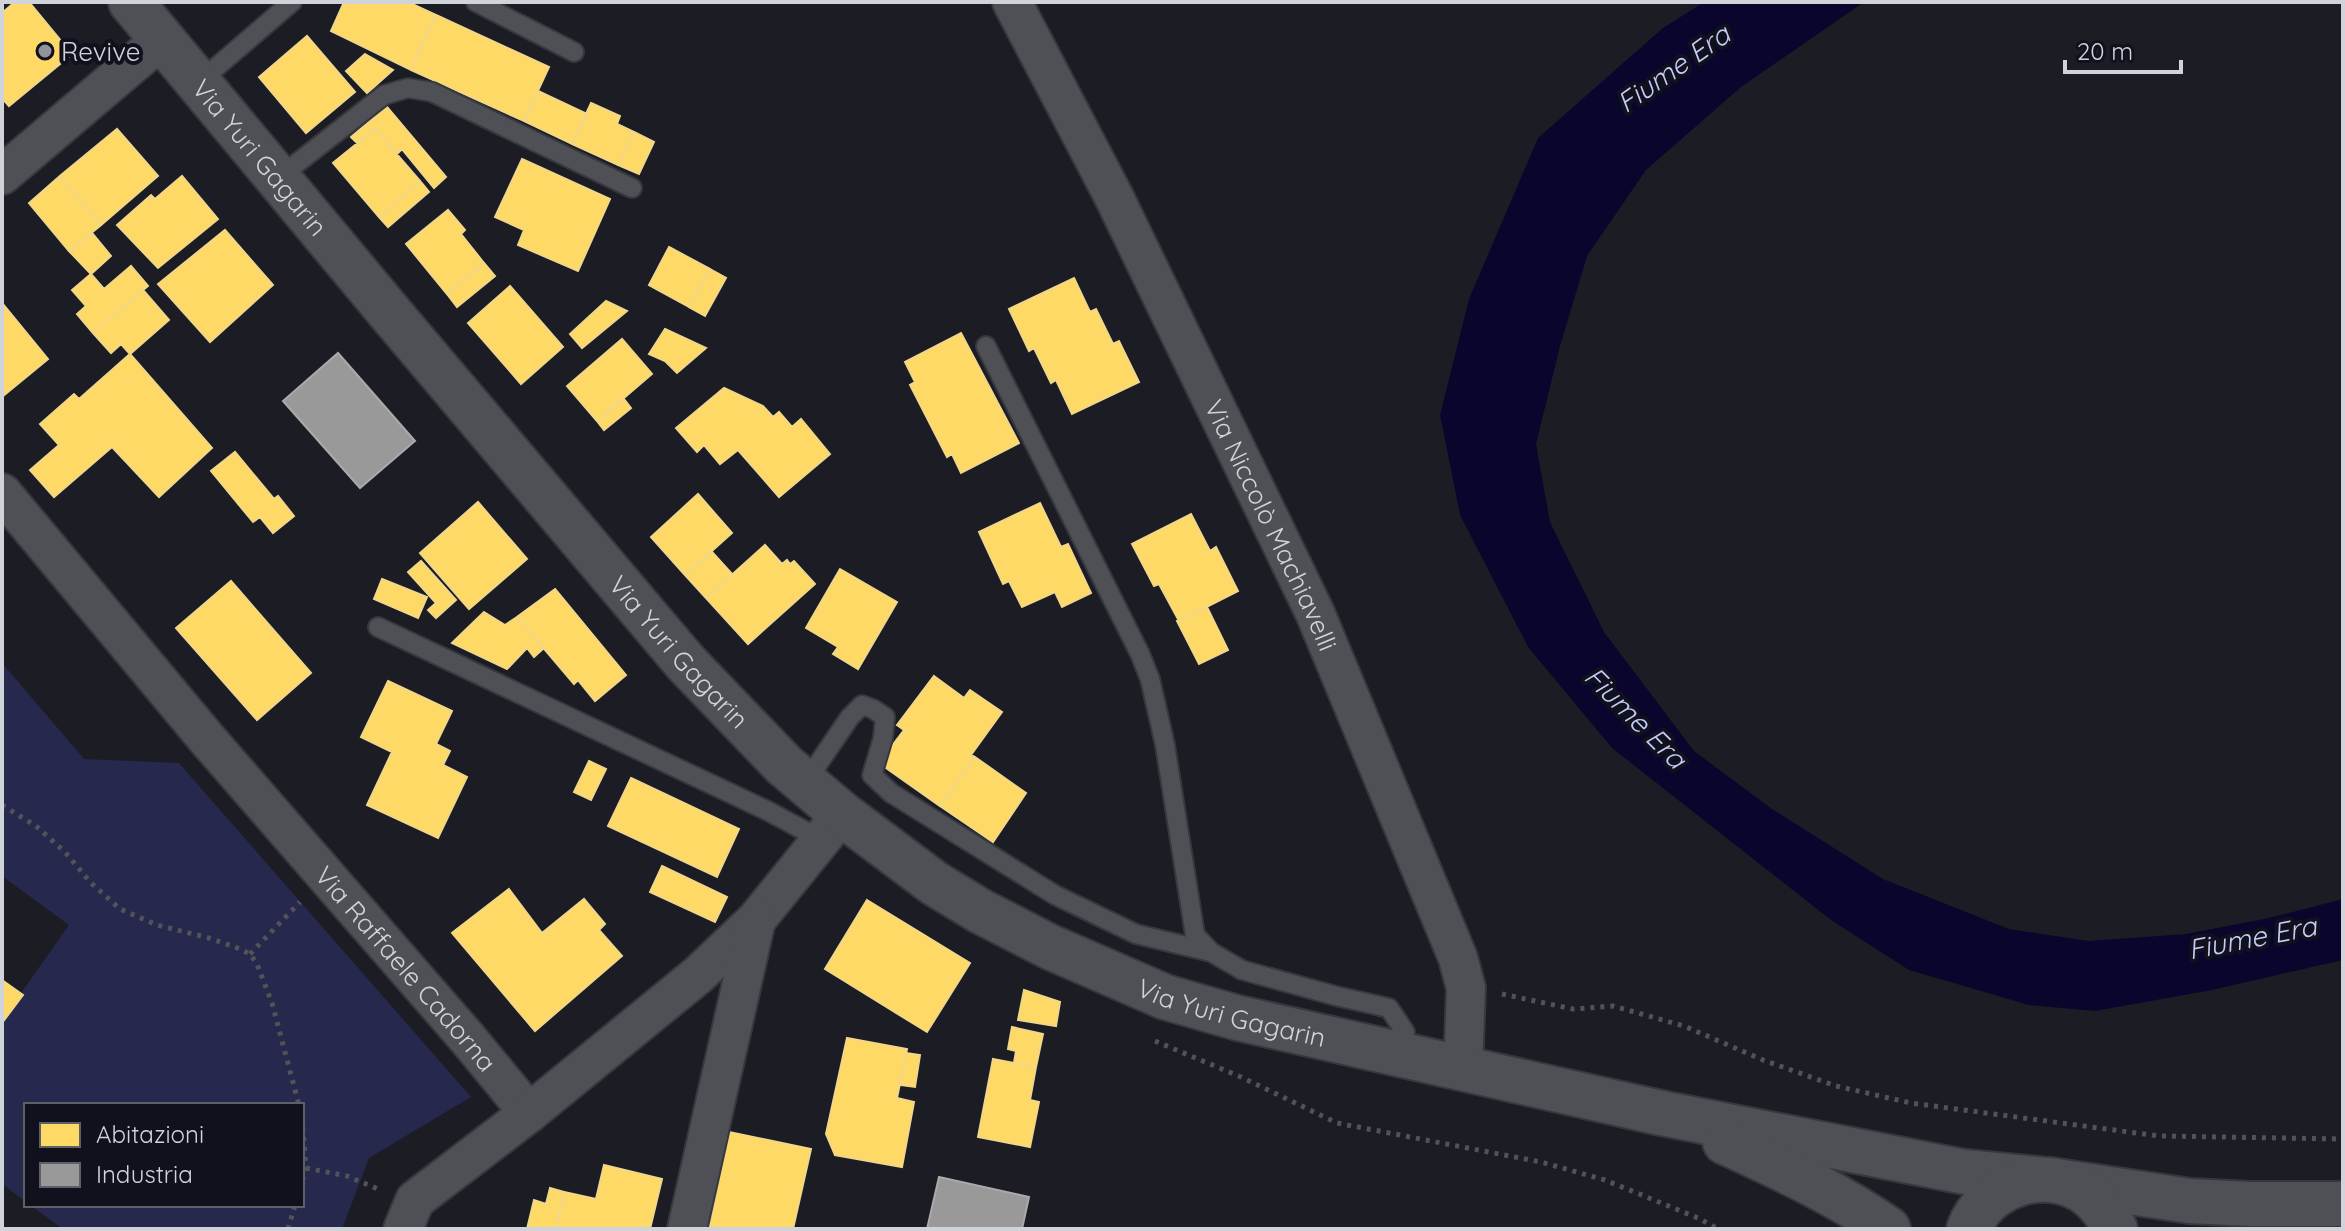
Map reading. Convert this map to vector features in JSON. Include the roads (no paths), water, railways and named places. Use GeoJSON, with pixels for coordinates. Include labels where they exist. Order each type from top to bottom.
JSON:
{"type":"FeatureCollection","features":[{"type":"Feature","properties":{"kind":"street","name":"Via Yuri Gagarin"},"geometry":{"type":"LineString","coordinates":[[131,2],[642,613],[763,745],[805,783],[832,827],[1050,947],[1151,991],[1238,1018],[1661,1113]]}},
{"type":"Feature","properties":{"kind":"street","name":"Via Niccolò Machiavelli"},"geometry":{"type":"LineString","coordinates":[[1012,2],[1114,197],[1315,613],[1458,958],[1466,988],[1463,1069]]}},
{"type":"Feature","properties":{"kind":"street"},"geometry":{"type":"LineString","coordinates":[[2,175],[162,39]]}},
{"type":"Feature","properties":{"kind":"street","name":"Via Raffaele Cadorna"},"geometry":{"type":"LineString","coordinates":[[2,493],[207,739],[529,1113]]}},
{"type":"Feature","properties":{"kind":"street"},"geometry":{"type":"LineString","coordinates":[[409,1215],[698,975],[756,920],[832,827]]}},
{"type":"Feature","properties":{"kind":"street"},"geometry":{"type":"LineString","coordinates":[[687,1229],[756,920]]}},
{"type":"Feature","properties":{"kind":"street"},"geometry":{"type":"LineString","coordinates":[[1661,1113],[1965,1172],[2190,1201],[2343,1204]]}},
{"type":"Feature","properties":{"kind":"street"},"geometry":{"type":"LineString","coordinates":[[1661,1113],[1788,1171],[1888,1229]]}},
{"type":"Feature","properties":{"kind":"street"},"geometry":{"type":"LineString","coordinates":[[1969,1229],[1973,1218],[1990,1198],[2012,1185],[2051,1181],[2087,1193],[2106,1211],[2115,1229]]}},
{"type":"Feature","properties":{"kind":"street"},"geometry":{"type":"LineString","coordinates":[[2186,1229],[2250,1204]]}},
{"type":"Feature","properties":{"kind":"lane"},"geometry":{"type":"LineString","coordinates":[[199,82],[292,2]]}},
{"type":"Feature","properties":{"kind":"lane"},"geometry":{"type":"LineString","coordinates":[[476,2],[574,52]]}},
{"type":"Feature","properties":{"kind":"lane"},"geometry":{"type":"LineString","coordinates":[[278,178],[384,95],[408,88],[432,92],[632,188]]}},
{"type":"Feature","properties":{"kind":"lane"},"geometry":{"type":"LineString","coordinates":[[986,346],[1150,679],[1165,745],[1195,935],[1211,952],[1242,970],[1389,1008],[1405,1032],[1404,1054]]}},
{"type":"Feature","properties":{"kind":"lane"},"geometry":{"type":"LineString","coordinates":[[378,627],[766,810],[832,827]]}},
{"type":"Feature","properties":{"kind":"lane"},"geometry":{"type":"LineString","coordinates":[[805,783],[850,717],[862,705],[873,709],[885,717],[883,738],[872,775],[891,793],[1055,895],[1136,934],[1211,952]]}},
{"type":"Feature","properties":{"kind":"water","name":"Fiume Era"},"geometry":{"type":"Polygon","coordinates":[[[1704,2],[1864,2],[1741,87],[1646,170],[1587,256],[1560,346],[1536,444],[1550,522],[1604,632],[1694,751],[1772,809],[1883,879],[2009,929],[2089,941],[2186,934],[2269,918],[2343,899],[2343,960],[2212,990],[2095,1011],[2029,1005],[1909,970],[1831,920],[1612,748],[1528,647],[1460,515],[1440,415],[1469,299],[1538,138],[1663,28],[1704,2]]]}},
{"type":"Feature","properties":{"kind":"place","name":"Revive"},"geometry":{"type":"Point","coordinates":[45,51]}}]}
